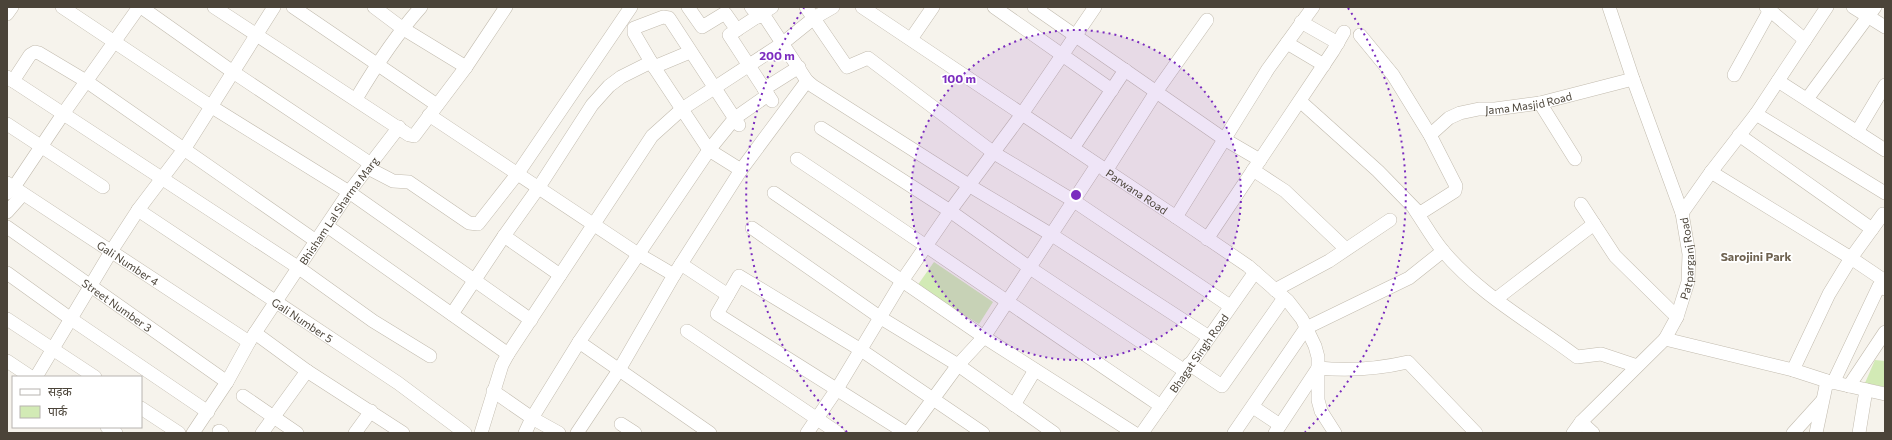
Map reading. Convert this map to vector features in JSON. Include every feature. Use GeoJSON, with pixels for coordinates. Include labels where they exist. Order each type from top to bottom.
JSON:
{"type":"FeatureCollection","features":[{"type":"Feature","properties":{"kind":"street"},"geometry":{"type":"LineString","coordinates":[[7,14],[12,7]]}},
{"type":"Feature","properties":{"kind":"street"},"geometry":{"type":"LineString","coordinates":[[62,7],[212,107],[349,192],[530,320]]}},
{"type":"Feature","properties":{"kind":"street"},"geometry":{"type":"LineString","coordinates":[[7,212],[13,189],[86,81],[140,7],[393,181],[409,182],[468,223],[478,224],[518,173],[631,7]]}},
{"type":"Feature","properties":{"kind":"street"},"geometry":{"type":"LineString","coordinates":[[214,7],[399,127],[409,135],[414,136],[466,67],[506,7]]}},
{"type":"Feature","properties":{"kind":"street"},"geometry":{"type":"LineString","coordinates":[[37,376],[112,250],[138,210],[185,148],[274,7]]}},
{"type":"Feature","properties":{"kind":"street"},"geometry":{"type":"LineString","coordinates":[[293,7],[377,64],[433,110],[518,173],[638,254],[677,270],[728,295]]}},
{"type":"Feature","properties":{"kind":"street"},"geometry":{"type":"LineString","coordinates":[[374,7],[402,28],[466,67]]}},
{"type":"Feature","properties":{"kind":"street"},"geometry":{"type":"LineString","coordinates":[[356,99],[377,64],[402,28],[420,7]]}},
{"type":"Feature","properties":{"kind":"street"},"geometry":{"type":"LineString","coordinates":[[688,7],[702,27],[725,13],[737,30]]}},
{"type":"Feature","properties":{"kind":"street"},"geometry":{"type":"LineString","coordinates":[[806,7],[847,67],[868,58],[994,152],[1074,201],[1230,306]]}},
{"type":"Feature","properties":{"kind":"street"},"geometry":{"type":"LineString","coordinates":[[480,433],[502,365],[508,354],[652,136],[682,109],[783,43],[814,18],[833,7]]}},
{"type":"Feature","properties":{"kind":"street","name":"Parwana Road"},"geometry":{"type":"LineString","coordinates":[[862,7],[1176,217],[1255,272],[1280,294],[1296,310],[1306,328],[1318,357],[1318,400],[1321,411],[1331,431]]}},
{"type":"Feature","properties":{"kind":"street"},"geometry":{"type":"LineString","coordinates":[[911,39],[933,7]]}},
{"type":"Feature","properties":{"kind":"street"},"geometry":{"type":"LineString","coordinates":[[994,7],[1112,90]]}},
{"type":"Feature","properties":{"kind":"street"},"geometry":{"type":"LineString","coordinates":[[1034,7],[1224,139],[1285,191],[1346,250]]}},
{"type":"Feature","properties":{"kind":"street"},"geometry":{"type":"LineString","coordinates":[[807,433],[837,389],[902,281],[950,211],[1022,114],[1094,7]]}},
{"type":"Feature","properties":{"kind":"street"},"geometry":{"type":"LineString","coordinates":[[1176,217],[1268,68],[1313,7]]}},
{"type":"Feature","properties":{"kind":"street","name":"Patparganj Road"},"geometry":{"type":"LineString","coordinates":[[1573,433],[1581,422],[1665,339],[1678,317],[1688,282],[1689,254],[1682,213],[1633,79],[1609,7]]}},
{"type":"Feature","properties":{"kind":"street"},"geometry":{"type":"LineString","coordinates":[[1682,213],[1711,172],[1756,114],[1827,7]]}},
{"type":"Feature","properties":{"kind":"street"},"geometry":{"type":"LineString","coordinates":[[1853,7],[1872,12],[1885,27]]}},
{"type":"Feature","properties":{"kind":"street"},"geometry":{"type":"LineString","coordinates":[[1734,75],[1773,10],[1805,40]]}},
{"type":"Feature","properties":{"kind":"street"},"geometry":{"type":"LineString","coordinates":[[768,95],[729,35],[761,11],[807,81],[970,186],[1052,235],[1209,337]]}},
{"type":"Feature","properties":{"kind":"street"},"geometry":{"type":"LineString","coordinates":[[1807,99],[1872,12]]}},
{"type":"Feature","properties":{"kind":"street"},"geometry":{"type":"LineString","coordinates":[[737,121],[690,52],[672,21],[663,17],[635,27],[633,30],[652,65],[709,150],[741,170]]}},
{"type":"Feature","properties":{"kind":"street"},"geometry":{"type":"LineString","coordinates":[[983,433],[932,399],[861,350],[739,276],[717,314],[907,433],[932,399],[958,365],[984,338],[1074,201],[1102,168],[1207,20]]}},
{"type":"Feature","properties":{"kind":"street"},"geometry":{"type":"LineString","coordinates":[[1207,239],[1341,38],[1301,22]]}},
{"type":"Feature","properties":{"kind":"street"},"geometry":{"type":"LineString","coordinates":[[1360,35],[1393,75],[1430,135],[1456,189],[1453,193],[1422,212],[1415,210]]}},
{"type":"Feature","properties":{"kind":"street"},"geometry":{"type":"LineString","coordinates":[[1287,43],[1324,65]]}},
{"type":"Feature","properties":{"kind":"street"},"geometry":{"type":"LineString","coordinates":[[316,240],[86,81],[35,52],[30,55],[10,79],[299,268],[373,321],[430,356]]}},
{"type":"Feature","properties":{"kind":"street"},"geometry":{"type":"LineString","coordinates":[[452,314],[504,236],[539,188],[592,105],[601,94],[621,77],[690,52]]}},
{"type":"Feature","properties":{"kind":"street"},"geometry":{"type":"LineString","coordinates":[[525,433],[532,418],[579,342],[709,150],[737,121],[799,67]]}},
{"type":"Feature","properties":{"kind":"street"},"geometry":{"type":"LineString","coordinates":[[1072,148],[1125,70]]}},
{"type":"Feature","properties":{"kind":"street","name":"Jama Masjid Road"},"geometry":{"type":"LineString","coordinates":[[1430,135],[1449,118],[1460,113],[1479,109],[1495,109],[1540,103],[1633,79]]}},
{"type":"Feature","properties":{"kind":"street"},"geometry":{"type":"LineString","coordinates":[[1778,80],[1885,150]]}},
{"type":"Feature","properties":{"kind":"street"},"geometry":{"type":"LineString","coordinates":[[578,433],[619,370],[677,270],[741,170],[807,81]]}},
{"type":"Feature","properties":{"kind":"street"},"geometry":{"type":"LineString","coordinates":[[1857,132],[1885,85]]}},
{"type":"Feature","properties":{"kind":"street"},"geometry":{"type":"LineString","coordinates":[[1300,100],[1378,171],[1415,210],[1443,251],[1477,285],[1577,357],[1601,354],[1637,366]]}},
{"type":"Feature","properties":{"kind":"street"},"geometry":{"type":"LineString","coordinates":[[1540,103],[1575,159]]}},
{"type":"Feature","properties":{"kind":"street"},"geometry":{"type":"LineString","coordinates":[[1756,114],[1885,193]]}},
{"type":"Feature","properties":{"kind":"street"},"geometry":{"type":"LineString","coordinates":[[7,124],[103,187]]}},
{"type":"Feature","properties":{"kind":"street","name":"Bhisham Lal Sharma Marg"},"geometry":{"type":"LineString","coordinates":[[192,433],[208,412],[227,382],[252,337],[299,268],[316,240],[349,192],[399,127]]}},
{"type":"Feature","properties":{"kind":"street"},"geometry":{"type":"LineString","coordinates":[[821,128],[950,211],[1030,268],[1187,368],[1222,386],[1280,294],[1390,220]]}},
{"type":"Feature","properties":{"kind":"street"},"geometry":{"type":"LineString","coordinates":[[1740,135],[1872,229]]}},
{"type":"Feature","properties":{"kind":"street"},"geometry":{"type":"LineString","coordinates":[[797,159],[927,245],[1007,303],[1161,406]]}},
{"type":"Feature","properties":{"kind":"street"},"geometry":{"type":"LineString","coordinates":[[1711,172],[1852,258],[1885,281]]}},
{"type":"Feature","properties":{"kind":"street","name":"Gali Number 4"},"geometry":{"type":"LineString","coordinates":[[13,189],[371,411],[403,433]]}},
{"type":"Feature","properties":{"kind":"street"},"geometry":{"type":"LineString","coordinates":[[774,193],[984,338],[1134,433]]}},
{"type":"Feature","properties":{"kind":"street"},"geometry":{"type":"LineString","coordinates":[[1581,204],[1615,256],[1678,317]]}},
{"type":"Feature","properties":{"kind":"street","name":"Gali Number 5"},"geometry":{"type":"LineString","coordinates":[[138,210],[398,383],[465,433]]}},
{"type":"Feature","properties":{"kind":"street"},"geometry":{"type":"LineString","coordinates":[[1793,370],[1829,294],[1882,214]]}},
{"type":"Feature","properties":{"kind":"street"},"geometry":{"type":"LineString","coordinates":[[1496,299],[1594,224]]}},
{"type":"Feature","properties":{"kind":"street"},"geometry":{"type":"LineString","coordinates":[[327,226],[508,354]]}},
{"type":"Feature","properties":{"kind":"street","name":"Street Number 3"},"geometry":{"type":"LineString","coordinates":[[7,227],[227,382]]}},
{"type":"Feature","properties":{"kind":"street"},"geometry":{"type":"LineString","coordinates":[[752,228],[881,318],[958,365],[1054,433]]}},
{"type":"Feature","properties":{"kind":"street"},"geometry":{"type":"LineString","coordinates":[[504,236],[560,275]]}},
{"type":"Feature","properties":{"kind":"street"},"geometry":{"type":"LineString","coordinates":[[1234,433],[1306,328],[1409,278],[1443,251]]}},
{"type":"Feature","properties":{"kind":"street","name":"Bhagat Singh Road"},"geometry":{"type":"LineString","coordinates":[[1142,433],[1255,272]]}},
{"type":"Feature","properties":{"kind":"street"},"geometry":{"type":"LineString","coordinates":[[7,273],[71,319],[208,412]]}},
{"type":"Feature","properties":{"kind":"street"},"geometry":{"type":"LineString","coordinates":[[1816,433],[1822,402],[1830,382],[1879,286],[1885,289]]}},
{"type":"Feature","properties":{"kind":"street"},"geometry":{"type":"LineString","coordinates":[[7,319],[94,376]]}},
{"type":"Feature","properties":{"kind":"street"},"geometry":{"type":"LineString","coordinates":[[688,331],[838,433]]}},
{"type":"Feature","properties":{"kind":"street"},"geometry":{"type":"LineString","coordinates":[[1849,386],[1885,332]]}},
{"type":"Feature","properties":{"kind":"street"},"geometry":{"type":"LineString","coordinates":[[1665,339],[1793,370],[1830,382],[1885,394]]}},
{"type":"Feature","properties":{"kind":"street"},"geometry":{"type":"LineString","coordinates":[[579,342],[710,433]]}},
{"type":"Feature","properties":{"kind":"street"},"geometry":{"type":"LineString","coordinates":[[7,361],[30,376]]}},
{"type":"Feature","properties":{"kind":"street"},"geometry":{"type":"LineString","coordinates":[[1253,407],[1277,429],[1318,368],[1342,370],[1385,367],[1408,362],[1476,433]]}},
{"type":"Feature","properties":{"kind":"street"},"geometry":{"type":"LineString","coordinates":[[1014,405],[1035,370]]}},
{"type":"Feature","properties":{"kind":"street"},"geometry":{"type":"LineString","coordinates":[[262,433],[307,371]]}},
{"type":"Feature","properties":{"kind":"street"},"geometry":{"type":"LineString","coordinates":[[1859,433],[1866,390]]}},
{"type":"Feature","properties":{"kind":"street"},"geometry":{"type":"LineString","coordinates":[[493,391],[532,418],[559,433]]}},
{"type":"Feature","properties":{"kind":"street"},"geometry":{"type":"LineString","coordinates":[[243,396],[297,433]]}},
{"type":"Feature","properties":{"kind":"street"},"geometry":{"type":"LineString","coordinates":[[1792,433],[1822,402]]}},
{"type":"Feature","properties":{"kind":"street"},"geometry":{"type":"LineString","coordinates":[[142,409],[179,433]]}},
{"type":"Feature","properties":{"kind":"street"},"geometry":{"type":"LineString","coordinates":[[355,433],[371,411]]}},
{"type":"Feature","properties":{"kind":"street"},"geometry":{"type":"LineString","coordinates":[[1581,422],[1594,433]]}},
{"type":"Feature","properties":{"kind":"street"},"geometry":{"type":"LineString","coordinates":[[621,424],[635,433]]}},
{"type":"Feature","properties":{"kind":"green space"},"geometry":{"type":"Polygon","coordinates":[[[934,262],[993,302],[979,324],[917,286],[934,262]]]}},
{"type":"Feature","properties":{"kind":"green space"},"geometry":{"type":"Polygon","coordinates":[[[1875,360],[1885,361],[1885,387],[1865,383],[1875,360]]]}},
{"type":"Feature","properties":{"kind":"district","name":"Sarojini Park"},"geometry":{"type":"Point","coordinates":[1756,256]}}]}
